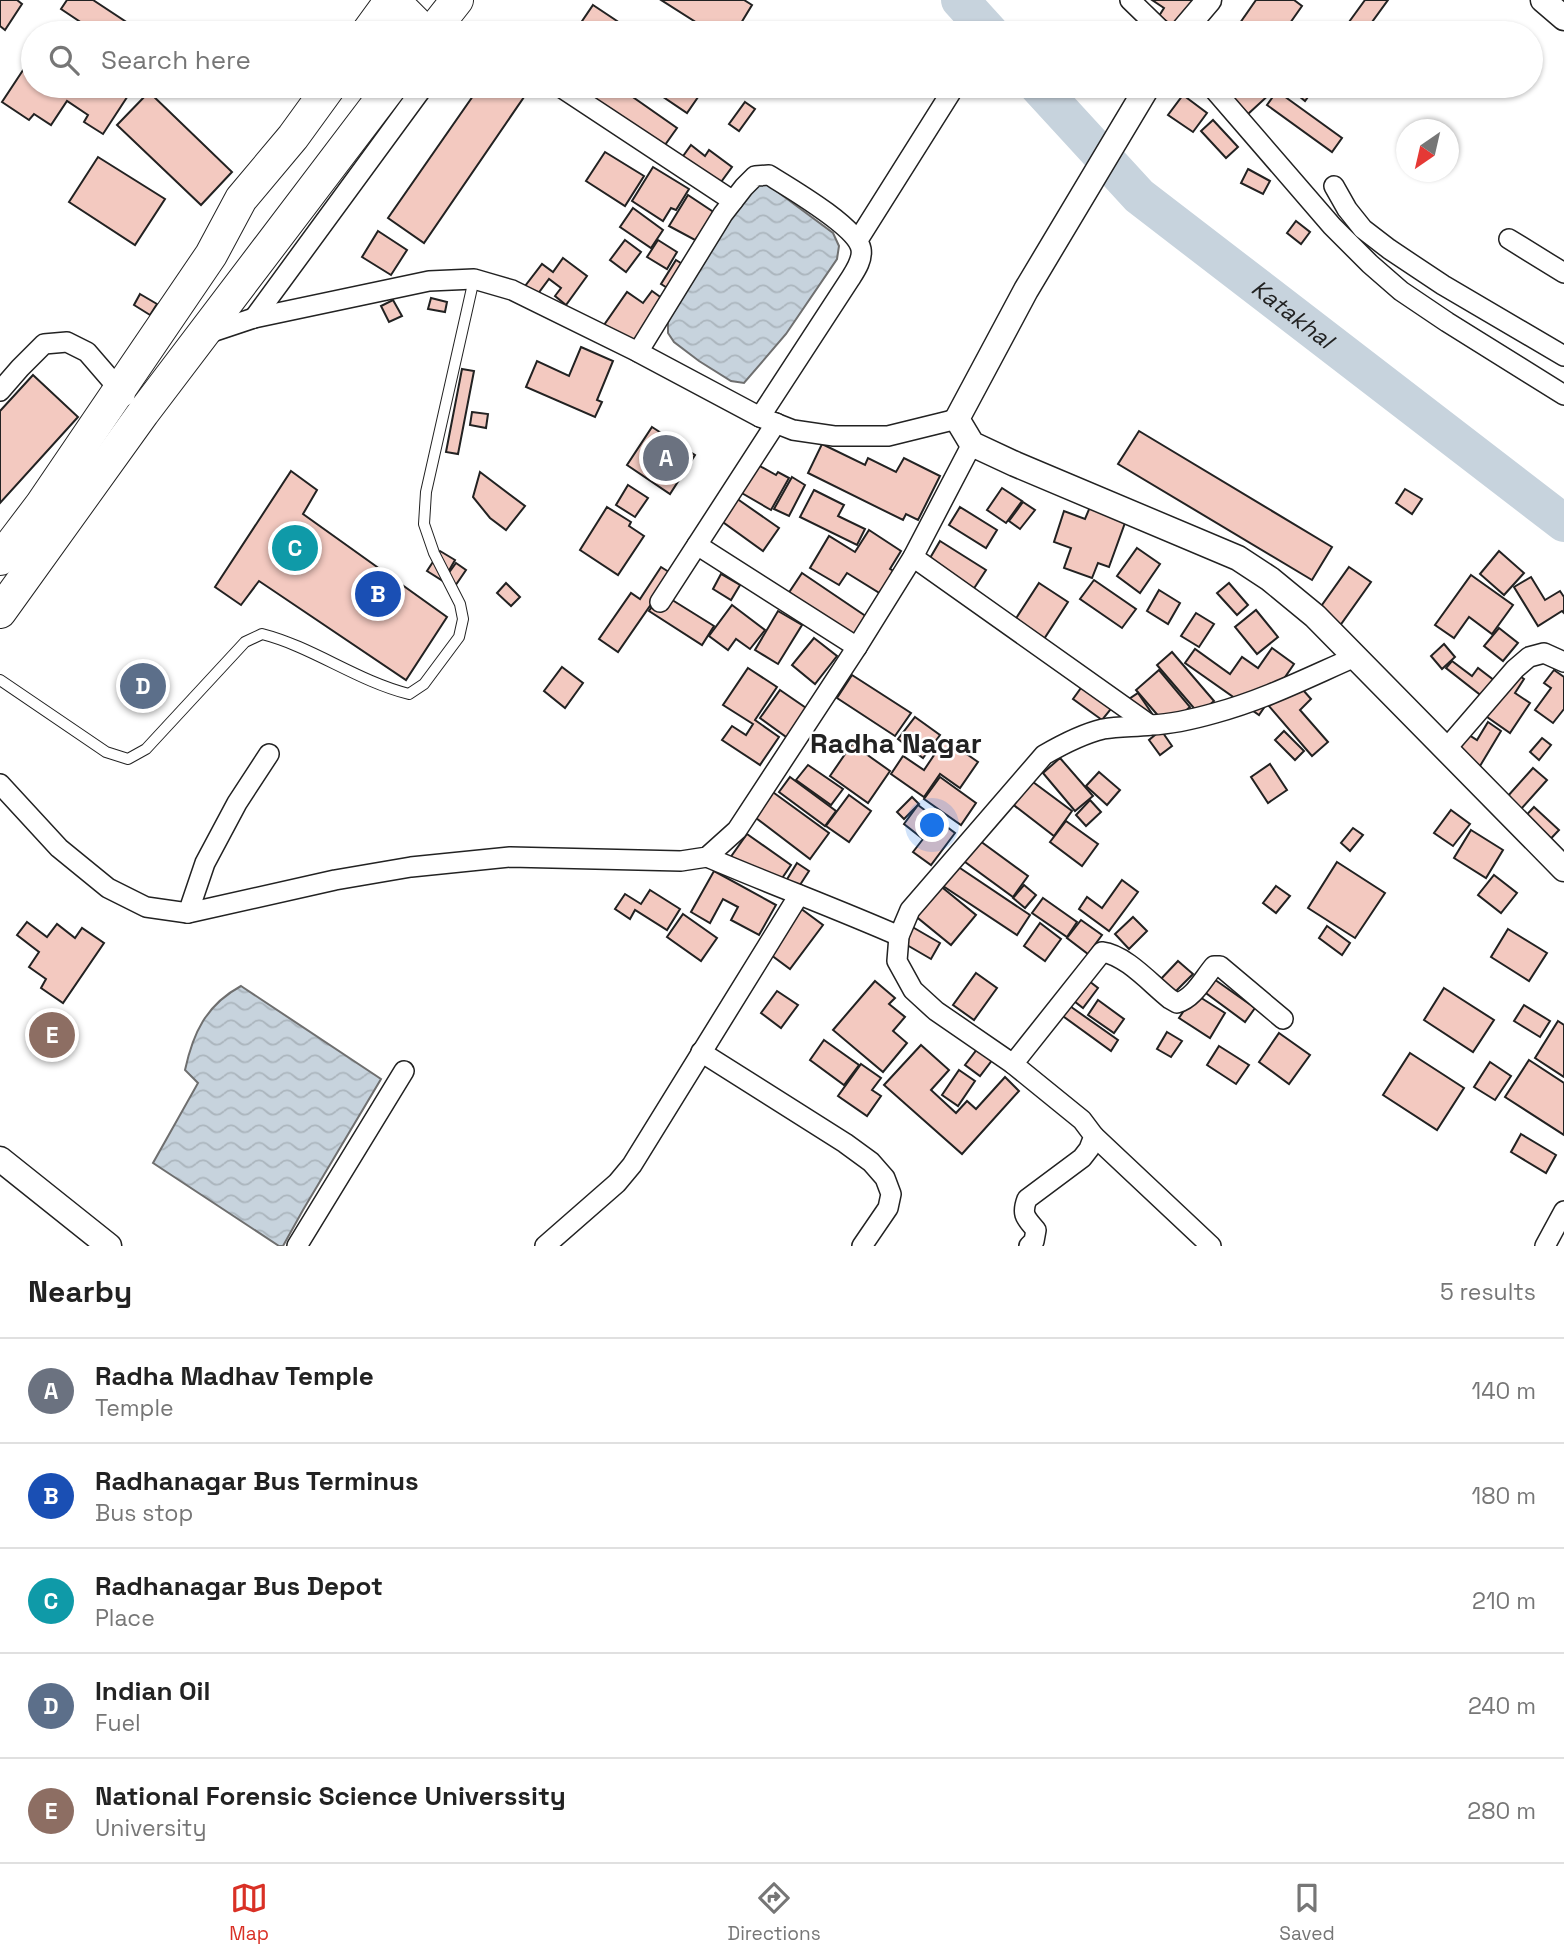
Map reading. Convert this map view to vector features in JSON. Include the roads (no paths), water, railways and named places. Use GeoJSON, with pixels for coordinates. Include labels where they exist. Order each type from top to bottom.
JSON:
{"type":"FeatureCollection","features":[{"type":"Feature","properties":{"kind":"main road"},"geometry":{"type":"LineString","coordinates":[[376,21],[392,0],[414,21]]}},
{"type":"Feature","properties":{"kind":"main road"},"geometry":{"type":"LineString","coordinates":[[440,21],[457,0]]}},
{"type":"Feature","properties":{"kind":"main road"},"geometry":{"type":"LineString","coordinates":[[0,559],[41,505],[211,256],[241,199],[293,138],[321,98]]}},
{"type":"Feature","properties":{"kind":"main road"},"geometry":{"type":"LineString","coordinates":[[0,612],[142,413],[382,98]]}},
{"type":"Feature","properties":{"kind":"street"},"geometry":{"type":"LineString","coordinates":[[1130,0],[1152,21]]}},
{"type":"Feature","properties":{"kind":"street"},"geometry":{"type":"LineString","coordinates":[[1191,21],[1209,0]]}},
{"type":"Feature","properties":{"kind":"street"},"geometry":{"type":"LineString","coordinates":[[1543,0],[1564,18]]}},
{"type":"Feature","properties":{"kind":"street"},"geometry":{"type":"LineString","coordinates":[[254,318],[415,98]]}},
{"type":"Feature","properties":{"kind":"street"},"geometry":{"type":"LineString","coordinates":[[577,98],[733,201]]}},
{"type":"Feature","properties":{"kind":"street"},"geometry":{"type":"LineString","coordinates":[[858,240],[947,98]]}},
{"type":"Feature","properties":{"kind":"street"},"geometry":{"type":"LineString","coordinates":[[202,336],[254,318],[429,282],[474,279],[512,290],[768,420],[793,430],[834,436],[888,436],[957,419],[1026,290],[1142,98]]}},
{"type":"Feature","properties":{"kind":"street"},"geometry":{"type":"LineString","coordinates":[[1221,98],[1332,226],[1401,291],[1564,395]]}},
{"type":"Feature","properties":{"kind":"street"},"geometry":{"type":"LineString","coordinates":[[638,352],[716,225],[755,176],[769,176],[846,227],[858,240],[862,252],[858,265],[697,545],[660,602]]}},
{"type":"Feature","properties":{"kind":"street"},"geometry":{"type":"LineString","coordinates":[[1334,186],[1363,229],[1389,249],[1433,279],[1564,356]]}},
{"type":"Feature","properties":{"kind":"street"},"geometry":{"type":"LineString","coordinates":[[1509,239],[1564,273]]}},
{"type":"Feature","properties":{"kind":"street"},"geometry":{"type":"LineString","coordinates":[[0,391],[44,344],[67,342],[86,352],[142,413]]}},
{"type":"Feature","properties":{"kind":"street"},"geometry":{"type":"LineString","coordinates":[[957,419],[972,444],[1238,558],[1270,579],[1315,616],[1564,869]]}},
{"type":"Feature","properties":{"kind":"street"},"geometry":{"type":"LineString","coordinates":[[707,857],[737,830],[857,647],[913,557],[972,444]]}},
{"type":"Feature","properties":{"kind":"street"},"geometry":{"type":"LineString","coordinates":[[697,545],[857,647]]}},
{"type":"Feature","properties":{"kind":"street"},"geometry":{"type":"LineString","coordinates":[[913,557],[1150,726]]}},
{"type":"Feature","properties":{"kind":"street"},"geometry":{"type":"LineString","coordinates":[[1446,749],[1515,669],[1529,657],[1544,653],[1564,662]]}},
{"type":"Feature","properties":{"kind":"street"},"geometry":{"type":"LineString","coordinates":[[1211,1246],[1094,1136],[1082,1120],[1013,1065],[936,1011],[913,990],[897,961],[899,936],[911,910],[1044,755],[1069,740],[1101,730],[1128,725],[1150,726],[1177,722],[1251,703],[1355,657]]}},
{"type":"Feature","properties":{"kind":"street"},"geometry":{"type":"LineString","coordinates":[[188,913],[205,863],[237,803],[269,754]]}},
{"type":"Feature","properties":{"kind":"street"},"geometry":{"type":"LineString","coordinates":[[0,784],[59,848],[108,888],[146,907],[188,913],[335,880],[423,866],[510,857],[681,861],[707,857],[899,936]]}},
{"type":"Feature","properties":{"kind":"street"},"geometry":{"type":"LineString","coordinates":[[545,1246],[617,1183],[632,1164],[799,895]]}},
{"type":"Feature","properties":{"kind":"street"},"geometry":{"type":"LineString","coordinates":[[1013,1065],[1102,952],[1111,953],[1124,961],[1177,1003],[1191,995],[1214,966],[1220,966],[1283,1019]]}},
{"type":"Feature","properties":{"kind":"street"},"geometry":{"type":"LineString","coordinates":[[701,1052],[845,1143],[871,1162],[885,1178],[891,1194],[888,1208],[862,1246]]}},
{"type":"Feature","properties":{"kind":"street"},"geometry":{"type":"LineString","coordinates":[[297,1246],[404,1070]]}},
{"type":"Feature","properties":{"kind":"street"},"geometry":{"type":"LineString","coordinates":[[1029,1246],[1034,1241],[1036,1230],[1026,1219],[1023,1209],[1027,1199],[1082,1158],[1094,1136]]}},
{"type":"Feature","properties":{"kind":"street"},"geometry":{"type":"LineString","coordinates":[[0,1158],[109,1246]]}},
{"type":"Feature","properties":{"kind":"street"},"geometry":{"type":"LineString","coordinates":[[1545,1246],[1564,1211]]}},
{"type":"Feature","properties":{"kind":"lane"},"geometry":{"type":"LineString","coordinates":[[0,680],[106,752],[128,759],[146,749],[245,642],[262,634],[282,639],[384,688],[409,694],[424,684],[459,637],[463,619],[460,604],[434,553],[424,524],[426,492],[474,279]]}},
{"type":"Feature","properties":{"kind":"water"},"geometry":{"type":"Polygon","coordinates":[[[767,184],[833,233],[839,246],[837,259],[786,334],[744,383],[731,381],[674,342],[668,333],[668,316],[746,195],[756,186],[767,184]]]}},
{"type":"Feature","properties":{"kind":"water"},"geometry":{"type":"Polygon","coordinates":[[[241,986],[381,1079],[283,1246],[279,1246],[153,1163],[198,1083],[185,1070],[197,1032],[210,1011],[241,986]]]}},
{"type":"Feature","properties":{"kind":"waterway","name":"Katakhal"},"geometry":{"type":"LineString","coordinates":[[960,0],[979,21]]}},
{"type":"Feature","properties":{"kind":"waterway","name":"Katakhal"},"geometry":{"type":"LineString","coordinates":[[1049,98],[1139,196],[1564,523]]}},
{"type":"Feature","properties":{"kind":"place","name":"Radha Madhav Temple"},"geometry":{"type":"Point","coordinates":[666,458]}},
{"type":"Feature","properties":{"kind":"place","name":"Radhanagar Bus Depot"},"geometry":{"type":"Point","coordinates":[295,548]}},
{"type":"Feature","properties":{"kind":"place","name":"Radhanagar Bus Terminus"},"geometry":{"type":"Point","coordinates":[378,594]}},
{"type":"Feature","properties":{"kind":"place","name":"Indian Oil"},"geometry":{"type":"Point","coordinates":[143,686]}},
{"type":"Feature","properties":{"kind":"place","name":"National Forensic Science Universsity"},"geometry":{"type":"Point","coordinates":[52,1035]}},
{"type":"Feature","properties":{"kind":"district","name":"Radha Nagar"},"geometry":{"type":"Point","coordinates":[896,743]}}]}
